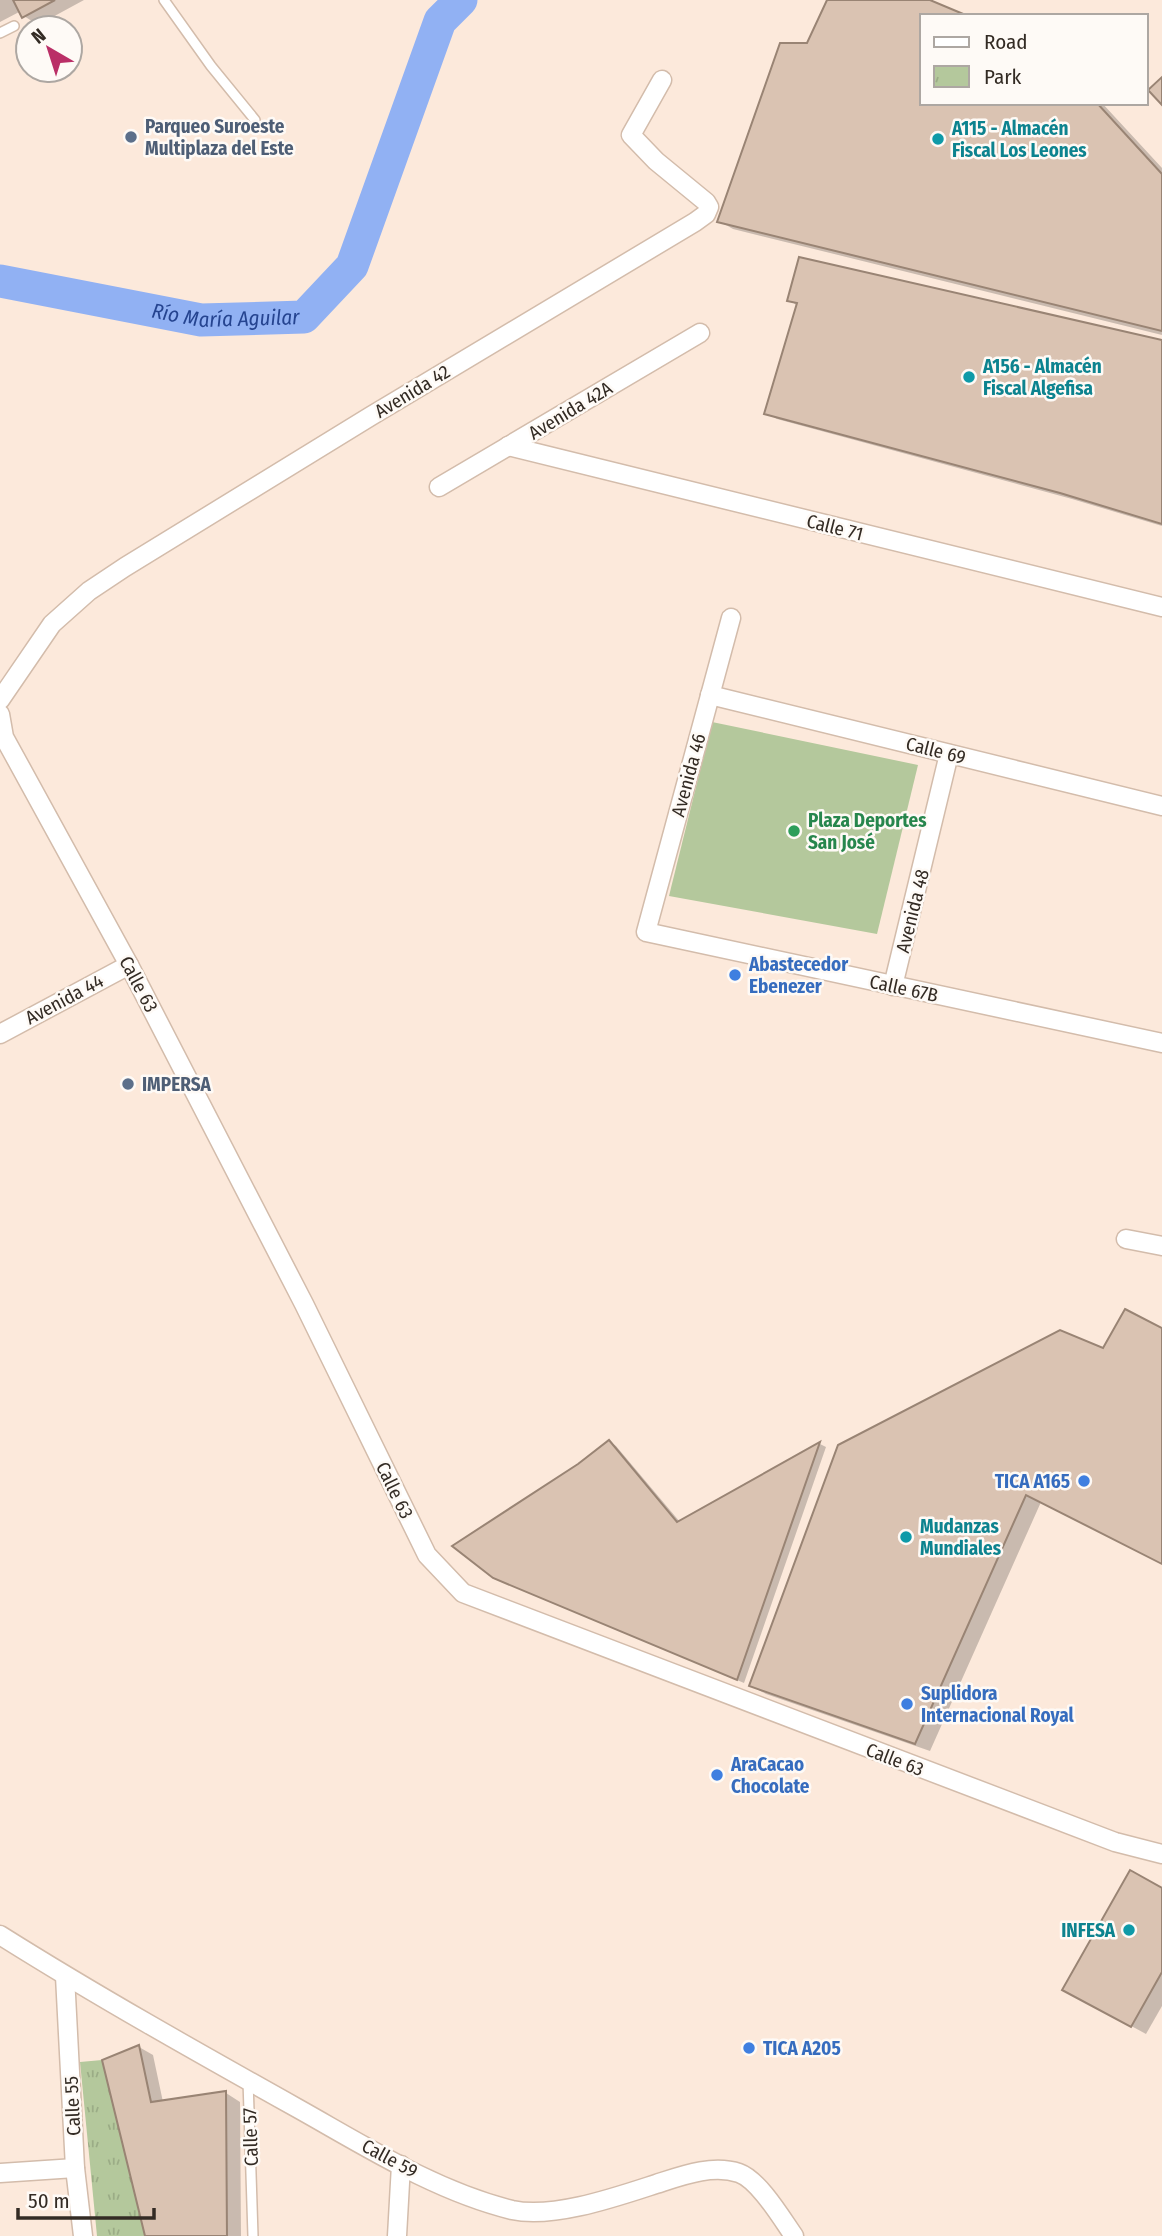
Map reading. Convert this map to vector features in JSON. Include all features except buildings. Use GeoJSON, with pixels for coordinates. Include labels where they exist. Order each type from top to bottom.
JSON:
{"type":"FeatureCollection","features":[{"type":"Feature","properties":{"kind":"street","name":"Avenida 42"},"geometry":{"type":"LineString","coordinates":[[0,700],[52,624],[89,591],[371,416],[706,214],[709,207],[706,202],[656,161],[631,135],[662,80]]}},
{"type":"Feature","properties":{"kind":"street","name":"Avenida 42A"},"geometry":{"type":"LineString","coordinates":[[439,487],[700,332]]}},
{"type":"Feature","properties":{"kind":"street","name":"Calle 71"},"geometry":{"type":"LineString","coordinates":[[508,446],[1162,607]]}},
{"type":"Feature","properties":{"kind":"street","name":"Avenida 46"},"geometry":{"type":"LineString","coordinates":[[646,932],[731,618]]}},
{"type":"Feature","properties":{"kind":"street","name":"Calle 69"},"geometry":{"type":"LineString","coordinates":[[710,695],[1162,806]]}},
{"type":"Feature","properties":{"kind":"street","name":"Calle 63"},"geometry":{"type":"LineString","coordinates":[[0,715],[4,737],[129,965],[297,1292],[427,1555],[463,1593],[1115,1842],[1162,1854]]}},
{"type":"Feature","properties":{"kind":"street","name":"Avenida 48"},"geometry":{"type":"LineString","coordinates":[[893,986],[949,754]]}},
{"type":"Feature","properties":{"kind":"street","name":"Calle 67B"},"geometry":{"type":"LineString","coordinates":[[646,932],[1162,1043]]}},
{"type":"Feature","properties":{"kind":"street","name":"Avenida 44"},"geometry":{"type":"LineString","coordinates":[[0,1034],[129,965]]}},
{"type":"Feature","properties":{"kind":"street"},"geometry":{"type":"LineString","coordinates":[[1126,1239],[1162,1246]]}},
{"type":"Feature","properties":{"kind":"street","name":"Calle 59"},"geometry":{"type":"LineString","coordinates":[[0,1935],[65,1976],[248,2080],[401,2165],[471,2197],[514,2211],[559,2210],[615,2197],[681,2176],[714,2170],[740,2174],[759,2189],[794,2236]]}},
{"type":"Feature","properties":{"kind":"street","name":"Calle 55"},"geometry":{"type":"LineString","coordinates":[[65,1976],[75,2168],[83,2236]]}},
{"type":"Feature","properties":{"kind":"street"},"geometry":{"type":"LineString","coordinates":[[397,2236],[401,2165]]}},
{"type":"Feature","properties":{"kind":"street"},"geometry":{"type":"LineString","coordinates":[[0,2173],[75,2168]]}},
{"type":"Feature","properties":{"kind":"lane"},"geometry":{"type":"LineString","coordinates":[[164,0],[211,66],[256,120]]}},
{"type":"Feature","properties":{"kind":"lane"},"geometry":{"type":"LineString","coordinates":[[0,33],[14,26]]}},
{"type":"Feature","properties":{"kind":"lane","name":"Calle 57"},"geometry":{"type":"LineString","coordinates":[[248,2080],[253,2236]]}},
{"type":"Feature","properties":{"kind":"green space","name":"Plaza Deportes San José"},"geometry":{"type":"Polygon","coordinates":[[[712,722],[918,765],[877,934],[669,896],[712,722]]]}},
{"type":"Feature","properties":{"kind":"green space"},"geometry":{"type":"Polygon","coordinates":[[[102,2060],[145,2236],[97,2236],[80,2062],[102,2060]]]}},
{"type":"Feature","properties":{"kind":"waterway","name":"Río María Aguilar"},"geometry":{"type":"LineString","coordinates":[[0,281],[201,320],[304,317],[352,266],[440,21],[461,0]]}},
{"type":"Feature","properties":{"kind":"place","name":"Parqueo Suroeste Multiplaza del Este"},"geometry":{"type":"Point","coordinates":[131,137]}},
{"type":"Feature","properties":{"kind":"place","name":"A115 - Almacén Fiscal Los Leones"},"geometry":{"type":"Point","coordinates":[938,139]}},
{"type":"Feature","properties":{"kind":"place","name":"A156 - Almacén Fiscal Algefisa"},"geometry":{"type":"Point","coordinates":[969,377]}},
{"type":"Feature","properties":{"kind":"place","name":"Plaza Deportes San José"},"geometry":{"type":"Point","coordinates":[794,831]}},
{"type":"Feature","properties":{"kind":"place","name":"Abastecedor Ebenezer"},"geometry":{"type":"Point","coordinates":[735,975]}},
{"type":"Feature","properties":{"kind":"place","name":"IMPERSA"},"geometry":{"type":"Point","coordinates":[128,1084]}},
{"type":"Feature","properties":{"kind":"place","name":"TICA A165"},"geometry":{"type":"Point","coordinates":[1084,1481]}},
{"type":"Feature","properties":{"kind":"place","name":"Mudanzas Mundiales"},"geometry":{"type":"Point","coordinates":[906,1537]}},
{"type":"Feature","properties":{"kind":"place","name":"Suplidora Internacional Royal"},"geometry":{"type":"Point","coordinates":[907,1704]}},
{"type":"Feature","properties":{"kind":"place","name":"AraCacao Chocolate"},"geometry":{"type":"Point","coordinates":[717,1775]}},
{"type":"Feature","properties":{"kind":"place","name":"INFESA"},"geometry":{"type":"Point","coordinates":[1129,1930]}},
{"type":"Feature","properties":{"kind":"place","name":"TICA A205"},"geometry":{"type":"Point","coordinates":[749,2048]}}]}
